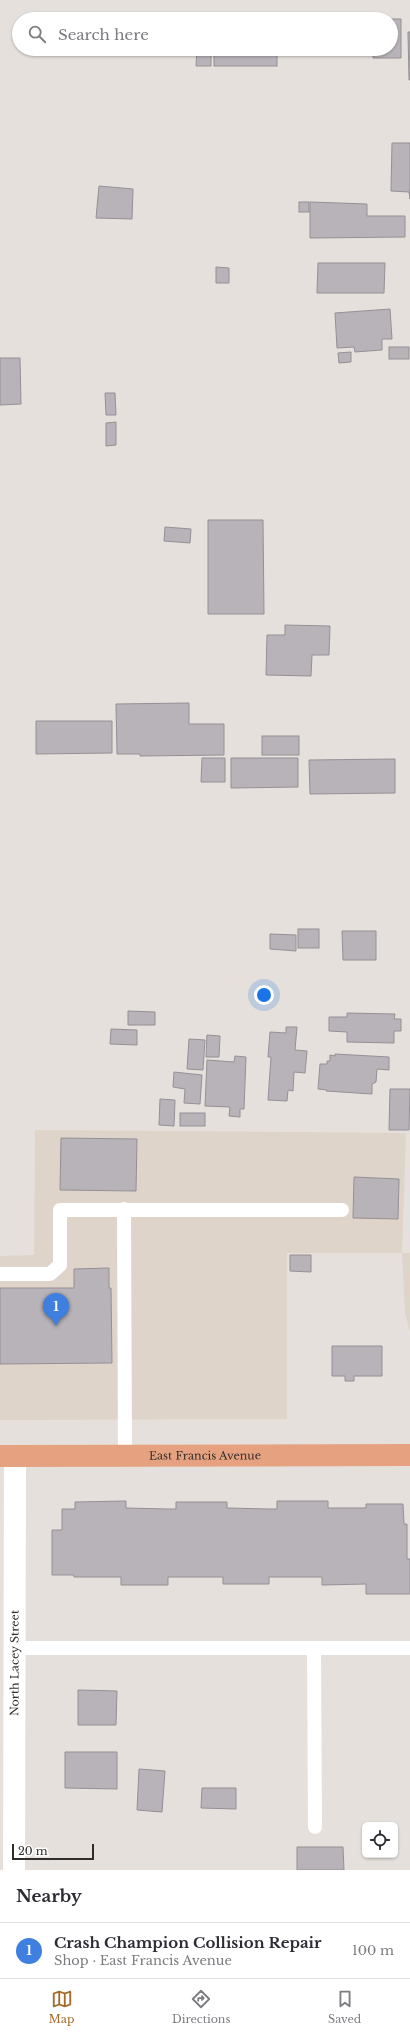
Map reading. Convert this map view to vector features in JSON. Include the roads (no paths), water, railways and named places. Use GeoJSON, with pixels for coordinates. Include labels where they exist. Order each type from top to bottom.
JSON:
{"type":"FeatureCollection","features":[{"type":"Feature","properties":{"kind":"main road","name":"East Francis Avenue"},"geometry":{"type":"LineString","coordinates":[[8,1456],[410,1455]]}},
{"type":"Feature","properties":{"kind":"street","name":"North Lacey Street"},"geometry":{"type":"LineString","coordinates":[[8,1456],[15,1648],[14,1870]]}},
{"type":"Feature","properties":{"kind":"lane"},"geometry":{"type":"LineString","coordinates":[[124,1209],[124,1456]]}},
{"type":"Feature","properties":{"kind":"lane"},"geometry":{"type":"LineString","coordinates":[[0,1274],[50,1274],[60,1266],[60,1210],[342,1210]]}},
{"type":"Feature","properties":{"kind":"lane"},"geometry":{"type":"LineString","coordinates":[[15,1648],[410,1648]]}},
{"type":"Feature","properties":{"kind":"lane"},"geometry":{"type":"LineString","coordinates":[[314,1648],[315,1827]]}},
{"type":"Feature","properties":{"kind":"place","name":"Crash Champion Collision Repair"},"geometry":{"type":"Point","coordinates":[56,1326]}}]}
